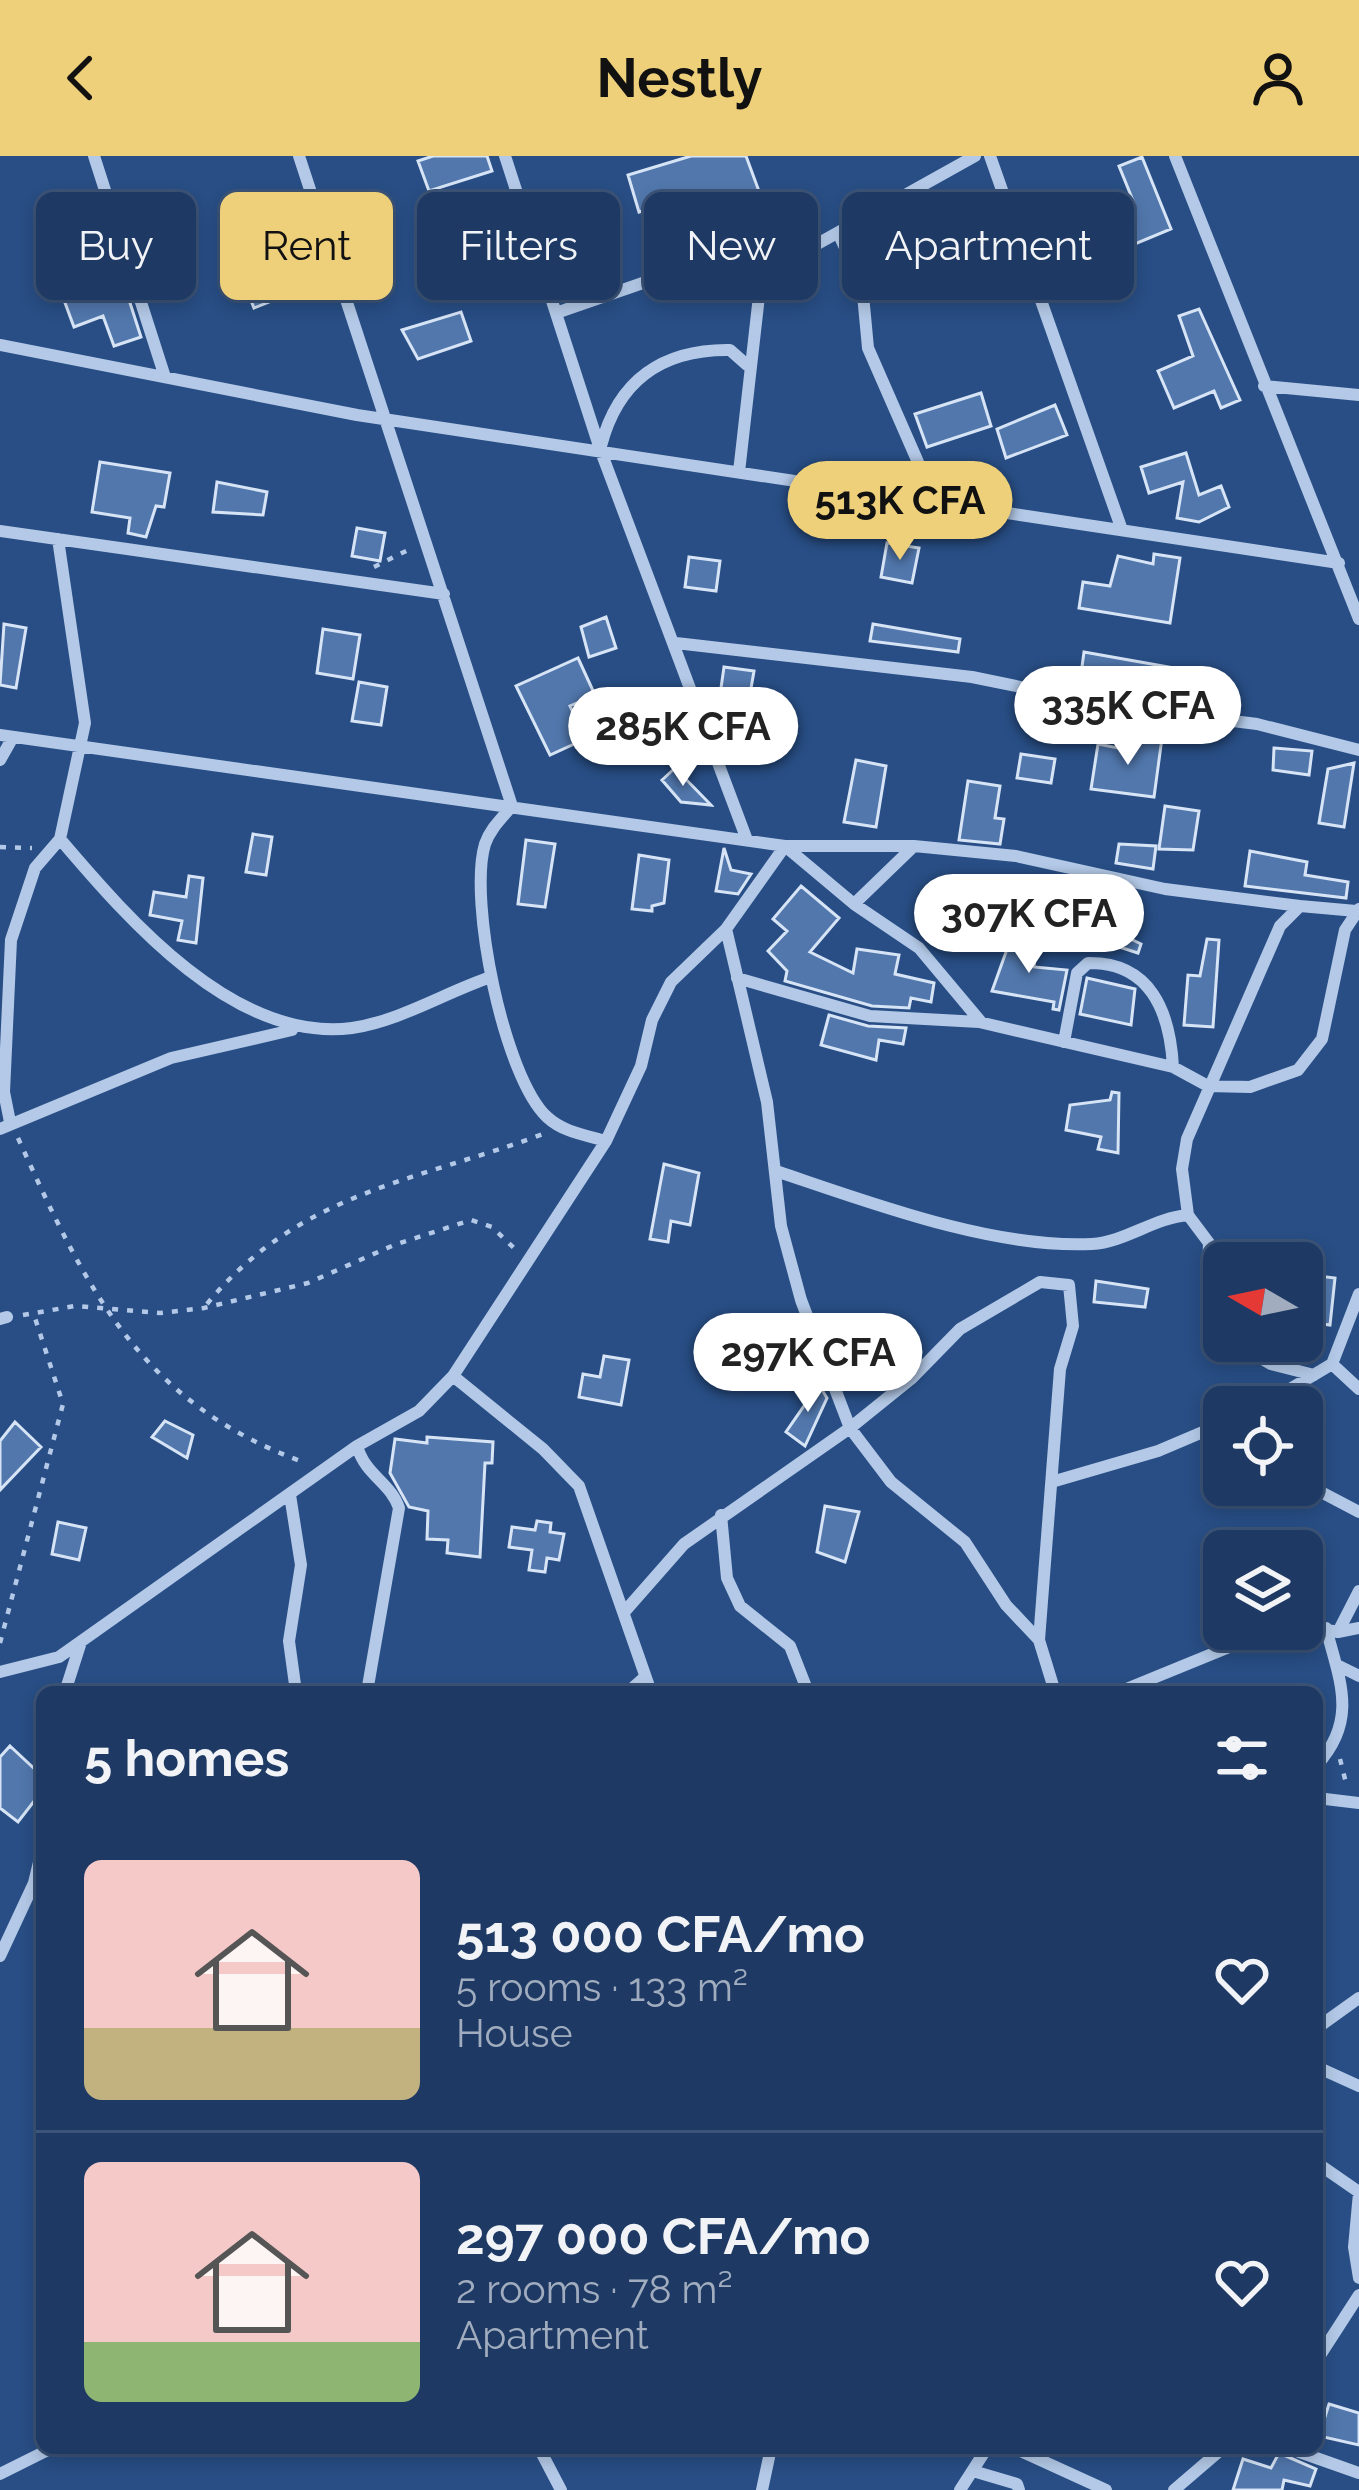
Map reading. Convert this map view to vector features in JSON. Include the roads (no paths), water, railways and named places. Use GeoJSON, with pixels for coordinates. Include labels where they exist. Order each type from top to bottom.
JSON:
{"type":"FeatureCollection","features":[{"type":"Feature","properties":{"kind":"street"},"geometry":{"type":"LineString","coordinates":[[94,156],[165,377]]}},
{"type":"Feature","properties":{"kind":"street"},"geometry":{"type":"LineString","coordinates":[[299,156],[512,806]]}},
{"type":"Feature","properties":{"kind":"street"},"geometry":{"type":"LineString","coordinates":[[505,156],[600,449],[676,643],[699,723],[747,840]]}},
{"type":"Feature","properties":{"kind":"street"},"geometry":{"type":"LineString","coordinates":[[818,245],[975,156]]}},
{"type":"Feature","properties":{"kind":"street"},"geometry":{"type":"LineString","coordinates":[[990,156],[1122,530]]}},
{"type":"Feature","properties":{"kind":"street"},"geometry":{"type":"LineString","coordinates":[[1175,156],[1359,619]]}},
{"type":"Feature","properties":{"kind":"street"},"geometry":{"type":"LineString","coordinates":[[839,235],[862,284],[868,348],[935,501]]}},
{"type":"Feature","properties":{"kind":"street"},"geometry":{"type":"LineString","coordinates":[[556,313],[644,283]]}},
{"type":"Feature","properties":{"kind":"street"},"geometry":{"type":"LineString","coordinates":[[739,472],[757,300]]}},
{"type":"Feature","properties":{"kind":"street"},"geometry":{"type":"LineString","coordinates":[[0,345],[384,418],[1339,562]]}},
{"type":"Feature","properties":{"kind":"street"},"geometry":{"type":"LineString","coordinates":[[600,449],[610,409],[668,355],[730,350],[747,364]]}},
{"type":"Feature","properties":{"kind":"street"},"geometry":{"type":"LineString","coordinates":[[1264,386],[1359,394]]}},
{"type":"Feature","properties":{"kind":"street"},"geometry":{"type":"LineString","coordinates":[[0,531],[444,595]]}},
{"type":"Feature","properties":{"kind":"street"},"geometry":{"type":"LineString","coordinates":[[58,539],[84,689],[80,748],[61,839],[35,868],[10,940],[5,1125],[172,1058],[293,1029],[381,1021],[491,977]]}},
{"type":"Feature","properties":{"kind":"street"},"geometry":{"type":"LineString","coordinates":[[676,643],[972,676],[1113,706],[1257,724],[1359,750]]}},
{"type":"Feature","properties":{"kind":"street"},"geometry":{"type":"LineString","coordinates":[[0,760],[7,736],[785,846],[914,846],[1016,856],[1165,889],[1357,910],[1345,930],[1322,1039],[1298,1070],[1250,1087],[1208,1086],[1173,1067],[981,1023],[870,1016],[737,978]]}},
{"type":"Feature","properties":{"kind":"street"},"geometry":{"type":"LineString","coordinates":[[512,806],[484,850],[481,905],[491,977],[530,1094],[560,1128],[606,1141]]}},
{"type":"Feature","properties":{"kind":"street"},"geometry":{"type":"LineString","coordinates":[[61,839],[162,952],[293,1029]]}},
{"type":"Feature","properties":{"kind":"street"},"geometry":{"type":"LineString","coordinates":[[785,846],[854,904],[920,948],[981,1023]]}},
{"type":"Feature","properties":{"kind":"street"},"geometry":{"type":"LineString","coordinates":[[0,1672],[59,1657],[357,1446],[419,1411],[453,1376],[606,1141],[641,1066],[660,1000],[682,970],[726,929],[785,846]]}},
{"type":"Feature","properties":{"kind":"street"},"geometry":{"type":"LineString","coordinates":[[854,904],[914,846]]}},
{"type":"Feature","properties":{"kind":"street"},"geometry":{"type":"LineString","coordinates":[[1208,1242],[1188,1215],[1181,1169],[1208,1086],[1271,939],[1300,906]]}},
{"type":"Feature","properties":{"kind":"street"},"geometry":{"type":"LineString","coordinates":[[726,929],[779,1172],[781,1226],[801,1300],[850,1428],[891,1482],[964,1541],[1006,1605],[1039,1640]]}},
{"type":"Feature","properties":{"kind":"street"},"geometry":{"type":"LineString","coordinates":[[1064,1042],[1077,973],[1088,963],[1105,963],[1148,983],[1168,1021],[1173,1067]]}},
{"type":"Feature","properties":{"kind":"street"},"geometry":{"type":"LineString","coordinates":[[779,1172],[872,1204],[1034,1242],[1102,1243],[1188,1215]]}},
{"type":"Feature","properties":{"kind":"street"},"geometry":{"type":"LineString","coordinates":[[626,1610],[684,1544],[850,1428],[912,1378],[960,1329],[1000,1301],[1040,1282],[1069,1285],[1073,1326],[1060,1369],[1039,1640],[1052,1686]]}},
{"type":"Feature","properties":{"kind":"street"},"geometry":{"type":"LineString","coordinates":[[1295,1386],[1332,1364],[1359,1294]]}},
{"type":"Feature","properties":{"kind":"street"},"geometry":{"type":"LineString","coordinates":[[1268,1362],[1314,1375]]}},
{"type":"Feature","properties":{"kind":"street"},"geometry":{"type":"LineString","coordinates":[[1332,1364],[1359,1389]]}},
{"type":"Feature","properties":{"kind":"street"},"geometry":{"type":"LineString","coordinates":[[453,1376],[543,1449],[579,1486],[626,1610],[649,1686]]}},
{"type":"Feature","properties":{"kind":"street"},"geometry":{"type":"LineString","coordinates":[[1054,1481],[1158,1451],[1203,1432]]}},
{"type":"Feature","properties":{"kind":"street"},"geometry":{"type":"LineString","coordinates":[[357,1446],[369,1475],[393,1494],[399,1508],[369,1686]]}},
{"type":"Feature","properties":{"kind":"street"},"geometry":{"type":"LineString","coordinates":[[1323,1493],[1359,1512]]}},
{"type":"Feature","properties":{"kind":"street"},"geometry":{"type":"LineString","coordinates":[[290,1495],[301,1565],[289,1641],[295,1686]]}},
{"type":"Feature","properties":{"kind":"street"},"geometry":{"type":"LineString","coordinates":[[721,1515],[727,1578],[740,1606],[790,1646],[806,1686]]}},
{"type":"Feature","properties":{"kind":"street"},"geometry":{"type":"LineString","coordinates":[[1323,1755],[1336,1733],[1346,1686],[1332,1630],[1359,1591]]}},
{"type":"Feature","properties":{"kind":"street"},"geometry":{"type":"LineString","coordinates":[[1323,1628],[1359,1628]]}},
{"type":"Feature","properties":{"kind":"street"},"geometry":{"type":"LineString","coordinates":[[67,1686],[82,1641]]}},
{"type":"Feature","properties":{"kind":"street"},"geometry":{"type":"LineString","coordinates":[[1134,1686],[1222,1650]]}},
{"type":"Feature","properties":{"kind":"street"},"geometry":{"type":"LineString","coordinates":[[1339,1666],[1359,1676]]}},
{"type":"Feature","properties":{"kind":"street"},"geometry":{"type":"LineString","coordinates":[[635,1686],[645,1677]]}},
{"type":"Feature","properties":{"kind":"street"},"geometry":{"type":"LineString","coordinates":[[1323,1799],[1354,1802]]}},
{"type":"Feature","properties":{"kind":"street"},"geometry":{"type":"LineString","coordinates":[[0,1956],[36,1875]]}},
{"type":"Feature","properties":{"kind":"street"},"geometry":{"type":"LineString","coordinates":[[1323,2024],[1359,1997]]}},
{"type":"Feature","properties":{"kind":"street"},"geometry":{"type":"LineString","coordinates":[[1334,2016],[1359,2012]]}},
{"type":"Feature","properties":{"kind":"street"},"geometry":{"type":"LineString","coordinates":[[1323,2071],[1359,2086]]}},
{"type":"Feature","properties":{"kind":"street"},"geometry":{"type":"LineString","coordinates":[[1323,2167],[1359,2192],[1354,2247],[1359,2278]]}},
{"type":"Feature","properties":{"kind":"street"},"geometry":{"type":"LineString","coordinates":[[1323,2351],[1359,2295]]}},
{"type":"Feature","properties":{"kind":"street"},"geometry":{"type":"LineString","coordinates":[[0,2474],[40,2454]]}},
{"type":"Feature","properties":{"kind":"street"},"geometry":{"type":"LineString","coordinates":[[542,2454],[561,2490]]}},
{"type":"Feature","properties":{"kind":"street"},"geometry":{"type":"LineString","coordinates":[[762,2490],[770,2454]]}},
{"type":"Feature","properties":{"kind":"street"},"geometry":{"type":"LineString","coordinates":[[960,2490],[984,2454]]}},
{"type":"Feature","properties":{"kind":"street"},"geometry":{"type":"LineString","coordinates":[[1027,2454],[1106,2490]]}},
{"type":"Feature","properties":{"kind":"street"},"geometry":{"type":"LineString","coordinates":[[1174,2490],[1216,2454]]}},
{"type":"Feature","properties":{"kind":"street"},"geometry":{"type":"LineString","coordinates":[[1305,2454],[1359,2473]]}},
{"type":"Feature","properties":{"kind":"street"},"geometry":{"type":"LineString","coordinates":[[973,2470],[1017,2484],[1019,2490]]}}]}
